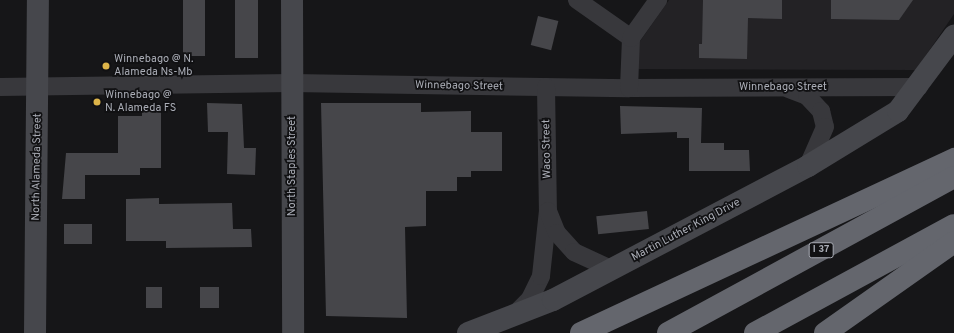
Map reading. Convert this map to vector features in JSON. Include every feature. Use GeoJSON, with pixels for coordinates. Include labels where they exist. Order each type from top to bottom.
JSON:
{"type":"FeatureCollection","features":[{"type":"Feature","properties":{"kind":"highway"},"geometry":{"type":"LineString","coordinates":[[581,333],[954,159]]}},
{"type":"Feature","properties":{"kind":"highway","name":"I 37"},"geometry":{"type":"LineString","coordinates":[[668,333],[954,177]]}},
{"type":"Feature","properties":{"kind":"highway"},"geometry":{"type":"LineString","coordinates":[[756,333],[954,225]]}},
{"type":"Feature","properties":{"kind":"highway"},"geometry":{"type":"LineString","coordinates":[[825,333],[954,242]]}},
{"type":"Feature","properties":{"kind":"street","name":"North Alameda Street"},"geometry":{"type":"LineString","coordinates":[[35,333],[38,0]]}},
{"type":"Feature","properties":{"kind":"street","name":"North Staples Street"},"geometry":{"type":"LineString","coordinates":[[292,0],[293,333]]}},
{"type":"Feature","properties":{"kind":"street"},"geometry":{"type":"LineString","coordinates":[[577,0],[631,38]]}},
{"type":"Feature","properties":{"kind":"street"},"geometry":{"type":"LineString","coordinates":[[629,88],[631,38],[658,0]]}},
{"type":"Feature","properties":{"kind":"street","name":"Martin Luther King Drive"},"geometry":{"type":"LineString","coordinates":[[468,333],[512,317],[611,269],[808,166],[898,111],[919,87],[954,36]]}},
{"type":"Feature","properties":{"kind":"street","name":"Winnebago Street"},"geometry":{"type":"LineString","coordinates":[[0,87],[292,83],[629,88],[919,87]]}},
{"type":"Feature","properties":{"kind":"street","name":"Waco Street"},"geometry":{"type":"LineString","coordinates":[[512,317],[530,299],[541,276],[548,211],[546,87]]}},
{"type":"Feature","properties":{"kind":"street"},"geometry":{"type":"LineString","coordinates":[[785,87],[807,96],[821,111],[825,127],[808,166]]}},
{"type":"Feature","properties":{"kind":"street","name":"Waco Street"},"geometry":{"type":"LineString","coordinates":[[548,211],[557,234],[574,252],[611,269]]}},
{"type":"Feature","properties":{"kind":"shaded area"},"geometry":{"type":"Polygon","coordinates":[[[669,0],[954,0],[954,14],[916,70],[635,69],[636,47],[669,0]]]}},
{"type":"Feature","properties":{"kind":"building"},"geometry":{"type":"Polygon","coordinates":[[[183,0],[205,0],[205,56],[183,56],[183,0]]]}},
{"type":"Feature","properties":{"kind":"building"},"geometry":{"type":"Polygon","coordinates":[[[235,0],[258,0],[258,58],[235,58],[235,0]]]}},
{"type":"Feature","properties":{"kind":"building"},"geometry":{"type":"Polygon","coordinates":[[[703,0],[782,0],[782,19],[748,18],[747,59],[699,58],[699,44],[702,44],[703,0]]]}},
{"type":"Feature","properties":{"kind":"building"},"geometry":{"type":"Polygon","coordinates":[[[831,0],[913,0],[899,20],[831,19],[831,0]]]}},
{"type":"Feature","properties":{"kind":"building"},"geometry":{"type":"Polygon","coordinates":[[[538,16],[558,21],[551,50],[531,45],[538,16]]]}},
{"type":"Feature","properties":{"kind":"building"},"geometry":{"type":"Polygon","coordinates":[[[207,103],[242,104],[244,148],[256,148],[255,175],[227,174],[228,132],[208,132],[207,103]]]}},
{"type":"Feature","properties":{"kind":"building"},"geometry":{"type":"Polygon","coordinates":[[[321,103],[421,103],[421,112],[471,111],[471,132],[502,132],[502,171],[471,171],[471,177],[457,177],[457,191],[426,191],[426,226],[405,227],[407,318],[326,316],[321,103]]]}},
{"type":"Feature","properties":{"kind":"building"},"geometry":{"type":"Polygon","coordinates":[[[620,106],[702,108],[701,143],[724,143],[724,150],[749,150],[750,171],[689,171],[689,138],[677,138],[677,132],[621,134],[620,106]]]}},
{"type":"Feature","properties":{"kind":"building"},"geometry":{"type":"Polygon","coordinates":[[[142,109],[161,109],[161,168],[140,168],[140,175],[85,175],[85,199],[62,199],[66,153],[118,153],[118,116],[142,116],[142,109]]]}},
{"type":"Feature","properties":{"kind":"building"},"geometry":{"type":"Polygon","coordinates":[[[159,198],[159,204],[232,203],[233,229],[251,229],[252,247],[166,248],[166,241],[126,241],[126,199],[159,198]]]}},
{"type":"Feature","properties":{"kind":"building"},"geometry":{"type":"Polygon","coordinates":[[[647,211],[649,229],[598,234],[596,216],[647,211]]]}},
{"type":"Feature","properties":{"kind":"building"},"geometry":{"type":"Polygon","coordinates":[[[64,224],[92,224],[92,244],[64,244],[64,224]]]}},
{"type":"Feature","properties":{"kind":"building"},"geometry":{"type":"Polygon","coordinates":[[[146,287],[162,287],[162,308],[146,308],[146,287]]]}},
{"type":"Feature","properties":{"kind":"building"},"geometry":{"type":"Polygon","coordinates":[[[200,287],[219,287],[219,308],[200,308],[200,287]]]}},
{"type":"Feature","properties":{"kind":"place","name":"Winnebago @ N. Alameda Ns-Mb"},"geometry":{"type":"Point","coordinates":[106,66]}},
{"type":"Feature","properties":{"kind":"place","name":"Winnebago @ N. Alameda FS"},"geometry":{"type":"Point","coordinates":[97,102]}}]}
